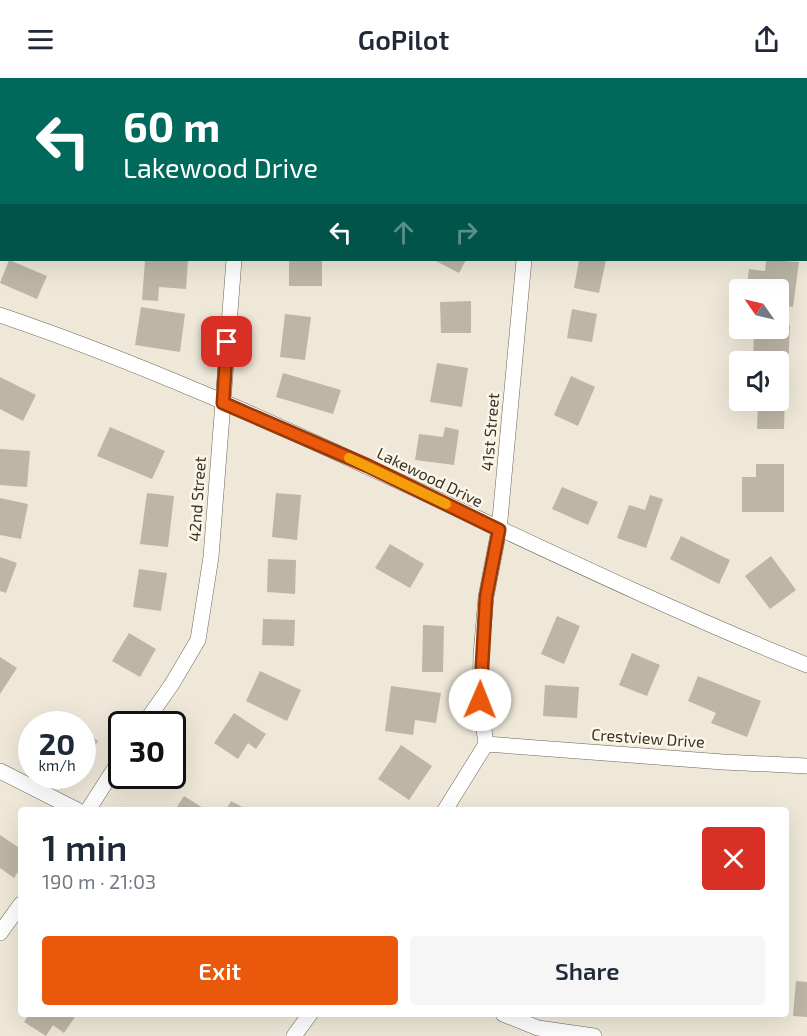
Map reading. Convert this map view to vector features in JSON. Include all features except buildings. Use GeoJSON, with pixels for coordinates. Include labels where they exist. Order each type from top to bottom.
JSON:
{"type":"FeatureCollection","features":[{"type":"Feature","properties":{"kind":"street","name":"42nd Street"},"geometry":{"type":"LineString","coordinates":[[153,711],[198,640],[211,557],[234,261]]}},
{"type":"Feature","properties":{"kind":"street","name":"41st Street"},"geometry":{"type":"LineString","coordinates":[[486,744],[480,700],[481,656],[486,597],[499,530],[524,261]]}},
{"type":"Feature","properties":{"kind":"street","name":"Lakewood Drive"},"geometry":{"type":"LineString","coordinates":[[0,315],[140,366],[368,466],[499,530],[679,611],[807,665]]}},
{"type":"Feature","properties":{"kind":"street","name":"Crestview Drive"},"geometry":{"type":"LineString","coordinates":[[486,744],[807,766]]}},
{"type":"Feature","properties":{"kind":"street"},"geometry":{"type":"LineString","coordinates":[[447,807],[486,744]]}},
{"type":"Feature","properties":{"kind":"street"},"geometry":{"type":"LineString","coordinates":[[0,771],[71,807]]}},
{"type":"Feature","properties":{"kind":"street"},"geometry":{"type":"LineString","coordinates":[[90,807],[108,779]]}},
{"type":"Feature","properties":{"kind":"street"},"geometry":{"type":"LineString","coordinates":[[0,933],[18,908]]}},
{"type":"Feature","properties":{"kind":"street"},"geometry":{"type":"LineString","coordinates":[[294,1036],[308,1017]]}},
{"type":"Feature","properties":{"kind":"street"},"geometry":{"type":"LineString","coordinates":[[510,1017],[538,1028],[594,1036]]}},
{"type":"Feature","properties":{"kind":"slow traffic"},"geometry":{"type":"LineString","coordinates":[[349,458],[446,504]]}},
{"type":"Feature","properties":{"kind":"route"},"geometry":{"type":"LineString","coordinates":[[227,342],[223,403],[368,466],[499,530],[486,597],[480,700]]}}]}
